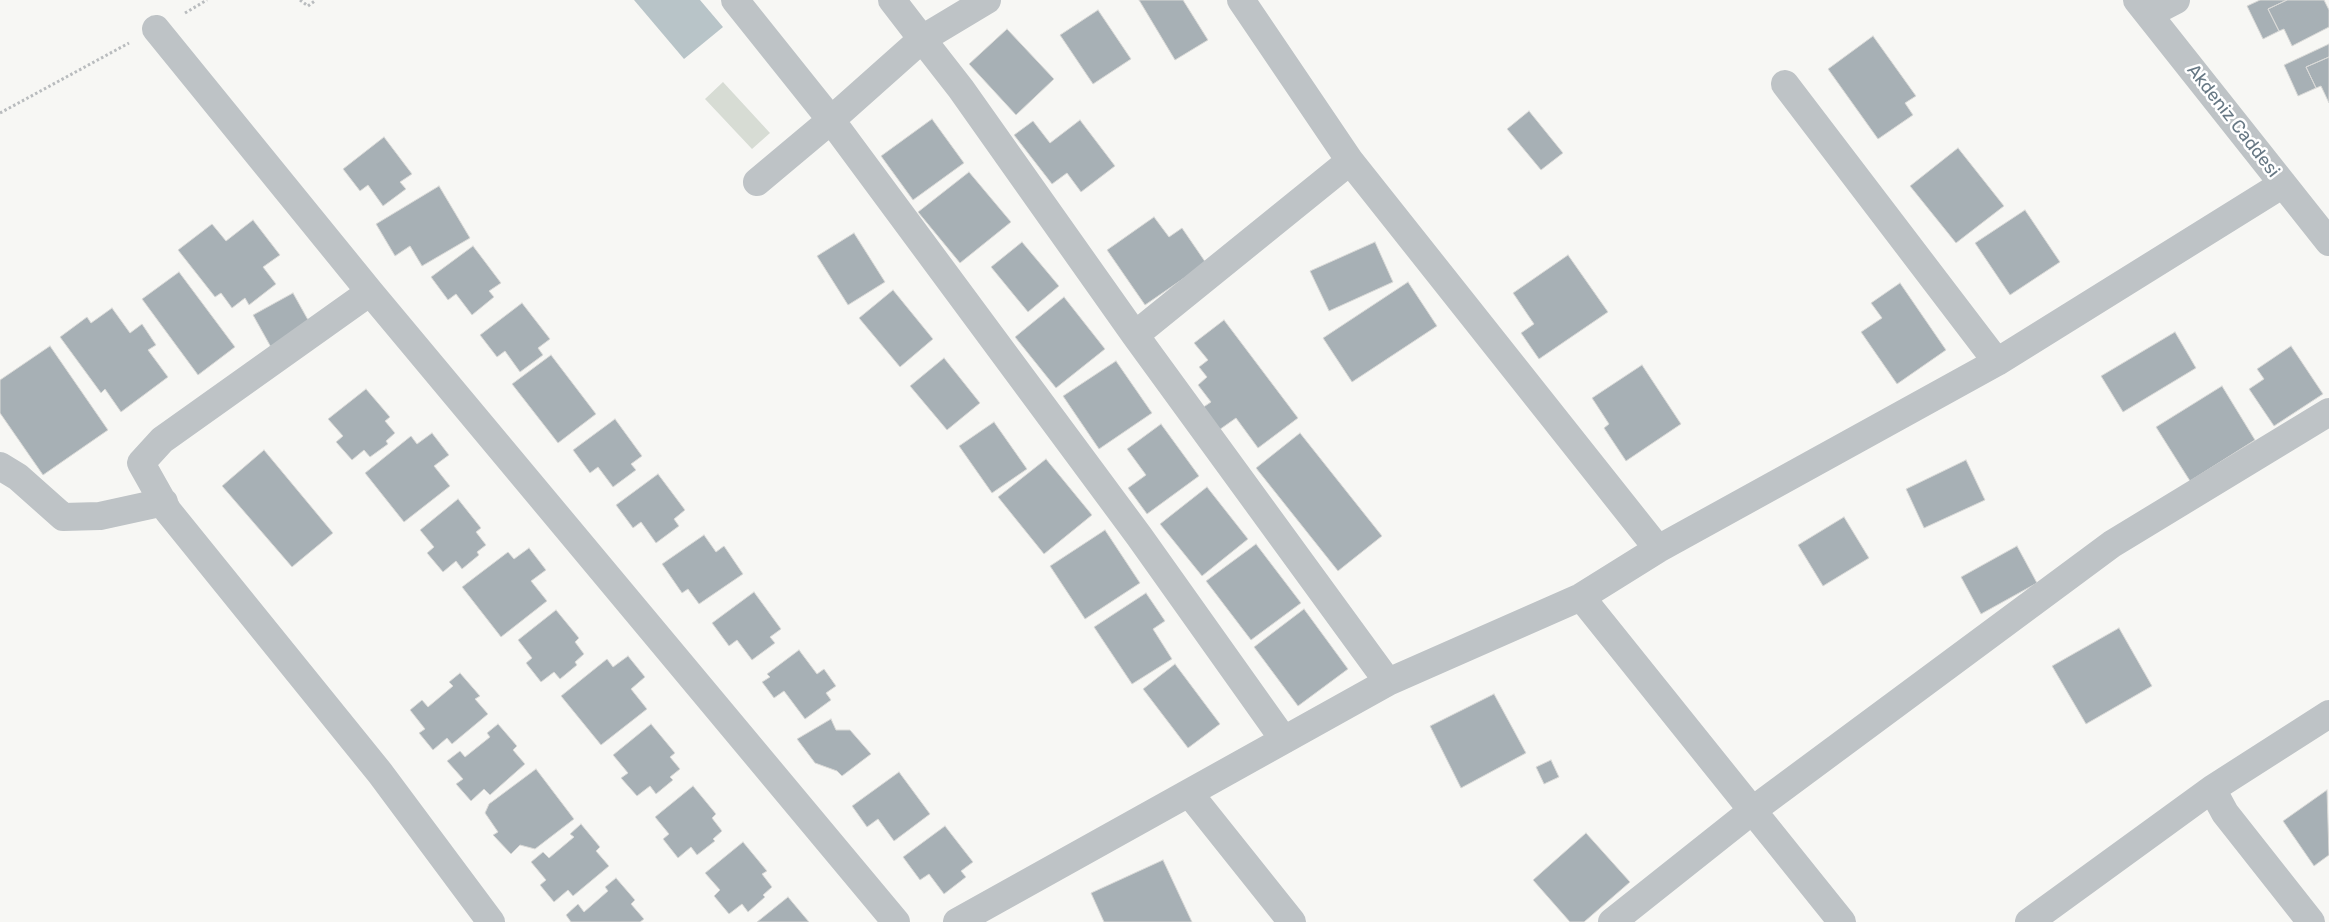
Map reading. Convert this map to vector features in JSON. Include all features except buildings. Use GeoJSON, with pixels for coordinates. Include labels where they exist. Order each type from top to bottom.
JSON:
{"type":"FeatureCollection","features":[{"type":"Feature","properties":{"kind":"street"},"geometry":{"type":"LineString","coordinates":[[735,0],[831,120],[1139,536],[1284,740]]}},
{"type":"Feature","properties":{"kind":"street"},"geometry":{"type":"LineString","coordinates":[[892,0],[961,89],[1135,334],[1388,682]]}},
{"type":"Feature","properties":{"kind":"street"},"geometry":{"type":"LineString","coordinates":[[757,182],[831,120],[922,39],[987,0]]}},
{"type":"Feature","properties":{"kind":"street"},"geometry":{"type":"LineString","coordinates":[[1241,0],[1350,161],[1658,549]]}},
{"type":"Feature","properties":{"kind":"street"},"geometry":{"type":"LineString","coordinates":[[2143,7],[2176,0]]}},
{"type":"Feature","properties":{"kind":"street","name":"Akdeniz Caddesi"},"geometry":{"type":"LineString","coordinates":[[2143,7],[2329,242]]}},
{"type":"Feature","properties":{"kind":"street"},"geometry":{"type":"LineString","coordinates":[[156,29],[370,292],[896,922]]}},
{"type":"Feature","properties":{"kind":"street"},"geometry":{"type":"LineString","coordinates":[[1785,84],[1997,362]]}},
{"type":"Feature","properties":{"kind":"street"},"geometry":{"type":"LineString","coordinates":[[1135,334],[1350,161]]}},
{"type":"Feature","properties":{"kind":"street"},"geometry":{"type":"LineString","coordinates":[[957,922],[1388,682],[1581,597],[1658,549],[1997,362],[2283,184]]}},
{"type":"Feature","properties":{"kind":"street"},"geometry":{"type":"LineString","coordinates":[[370,292],[162,440],[141,463],[168,511],[380,773],[491,922]]}},
{"type":"Feature","properties":{"kind":"street"},"geometry":{"type":"LineString","coordinates":[[1612,922],[1753,810],[2112,544],[2329,412]]}},
{"type":"Feature","properties":{"kind":"street"},"geometry":{"type":"LineString","coordinates":[[0,466],[18,477],[63,518],[100,516],[164,502]]}},
{"type":"Feature","properties":{"kind":"street"},"geometry":{"type":"LineString","coordinates":[[1581,597],[1842,922]]}},
{"type":"Feature","properties":{"kind":"street"},"geometry":{"type":"LineString","coordinates":[[2029,922],[2212,789],[2329,714]]}},
{"type":"Feature","properties":{"kind":"street"},"geometry":{"type":"LineString","coordinates":[[2212,789],[2225,813],[2311,922]]}},
{"type":"Feature","properties":{"kind":"street"},"geometry":{"type":"LineString","coordinates":[[1189,793],[1292,922]]}},
{"type":"Feature","properties":{"kind":"path"},"geometry":{"type":"LineString","coordinates":[[0,113],[207,0]]}},
{"type":"Feature","properties":{"kind":"path"},"geometry":{"type":"LineString","coordinates":[[300,0],[308,6],[316,0]]}},
{"type":"Feature","properties":{"kind":"shaded area"},"geometry":{"type":"Polygon","coordinates":[[[634,0],[700,0],[723,27],[684,59],[634,0]]]}},
{"type":"Feature","properties":{"kind":"shaded area"},"geometry":{"type":"Polygon","coordinates":[[[723,82],[770,133],[752,149],[705,99],[723,82]]]}}]}
